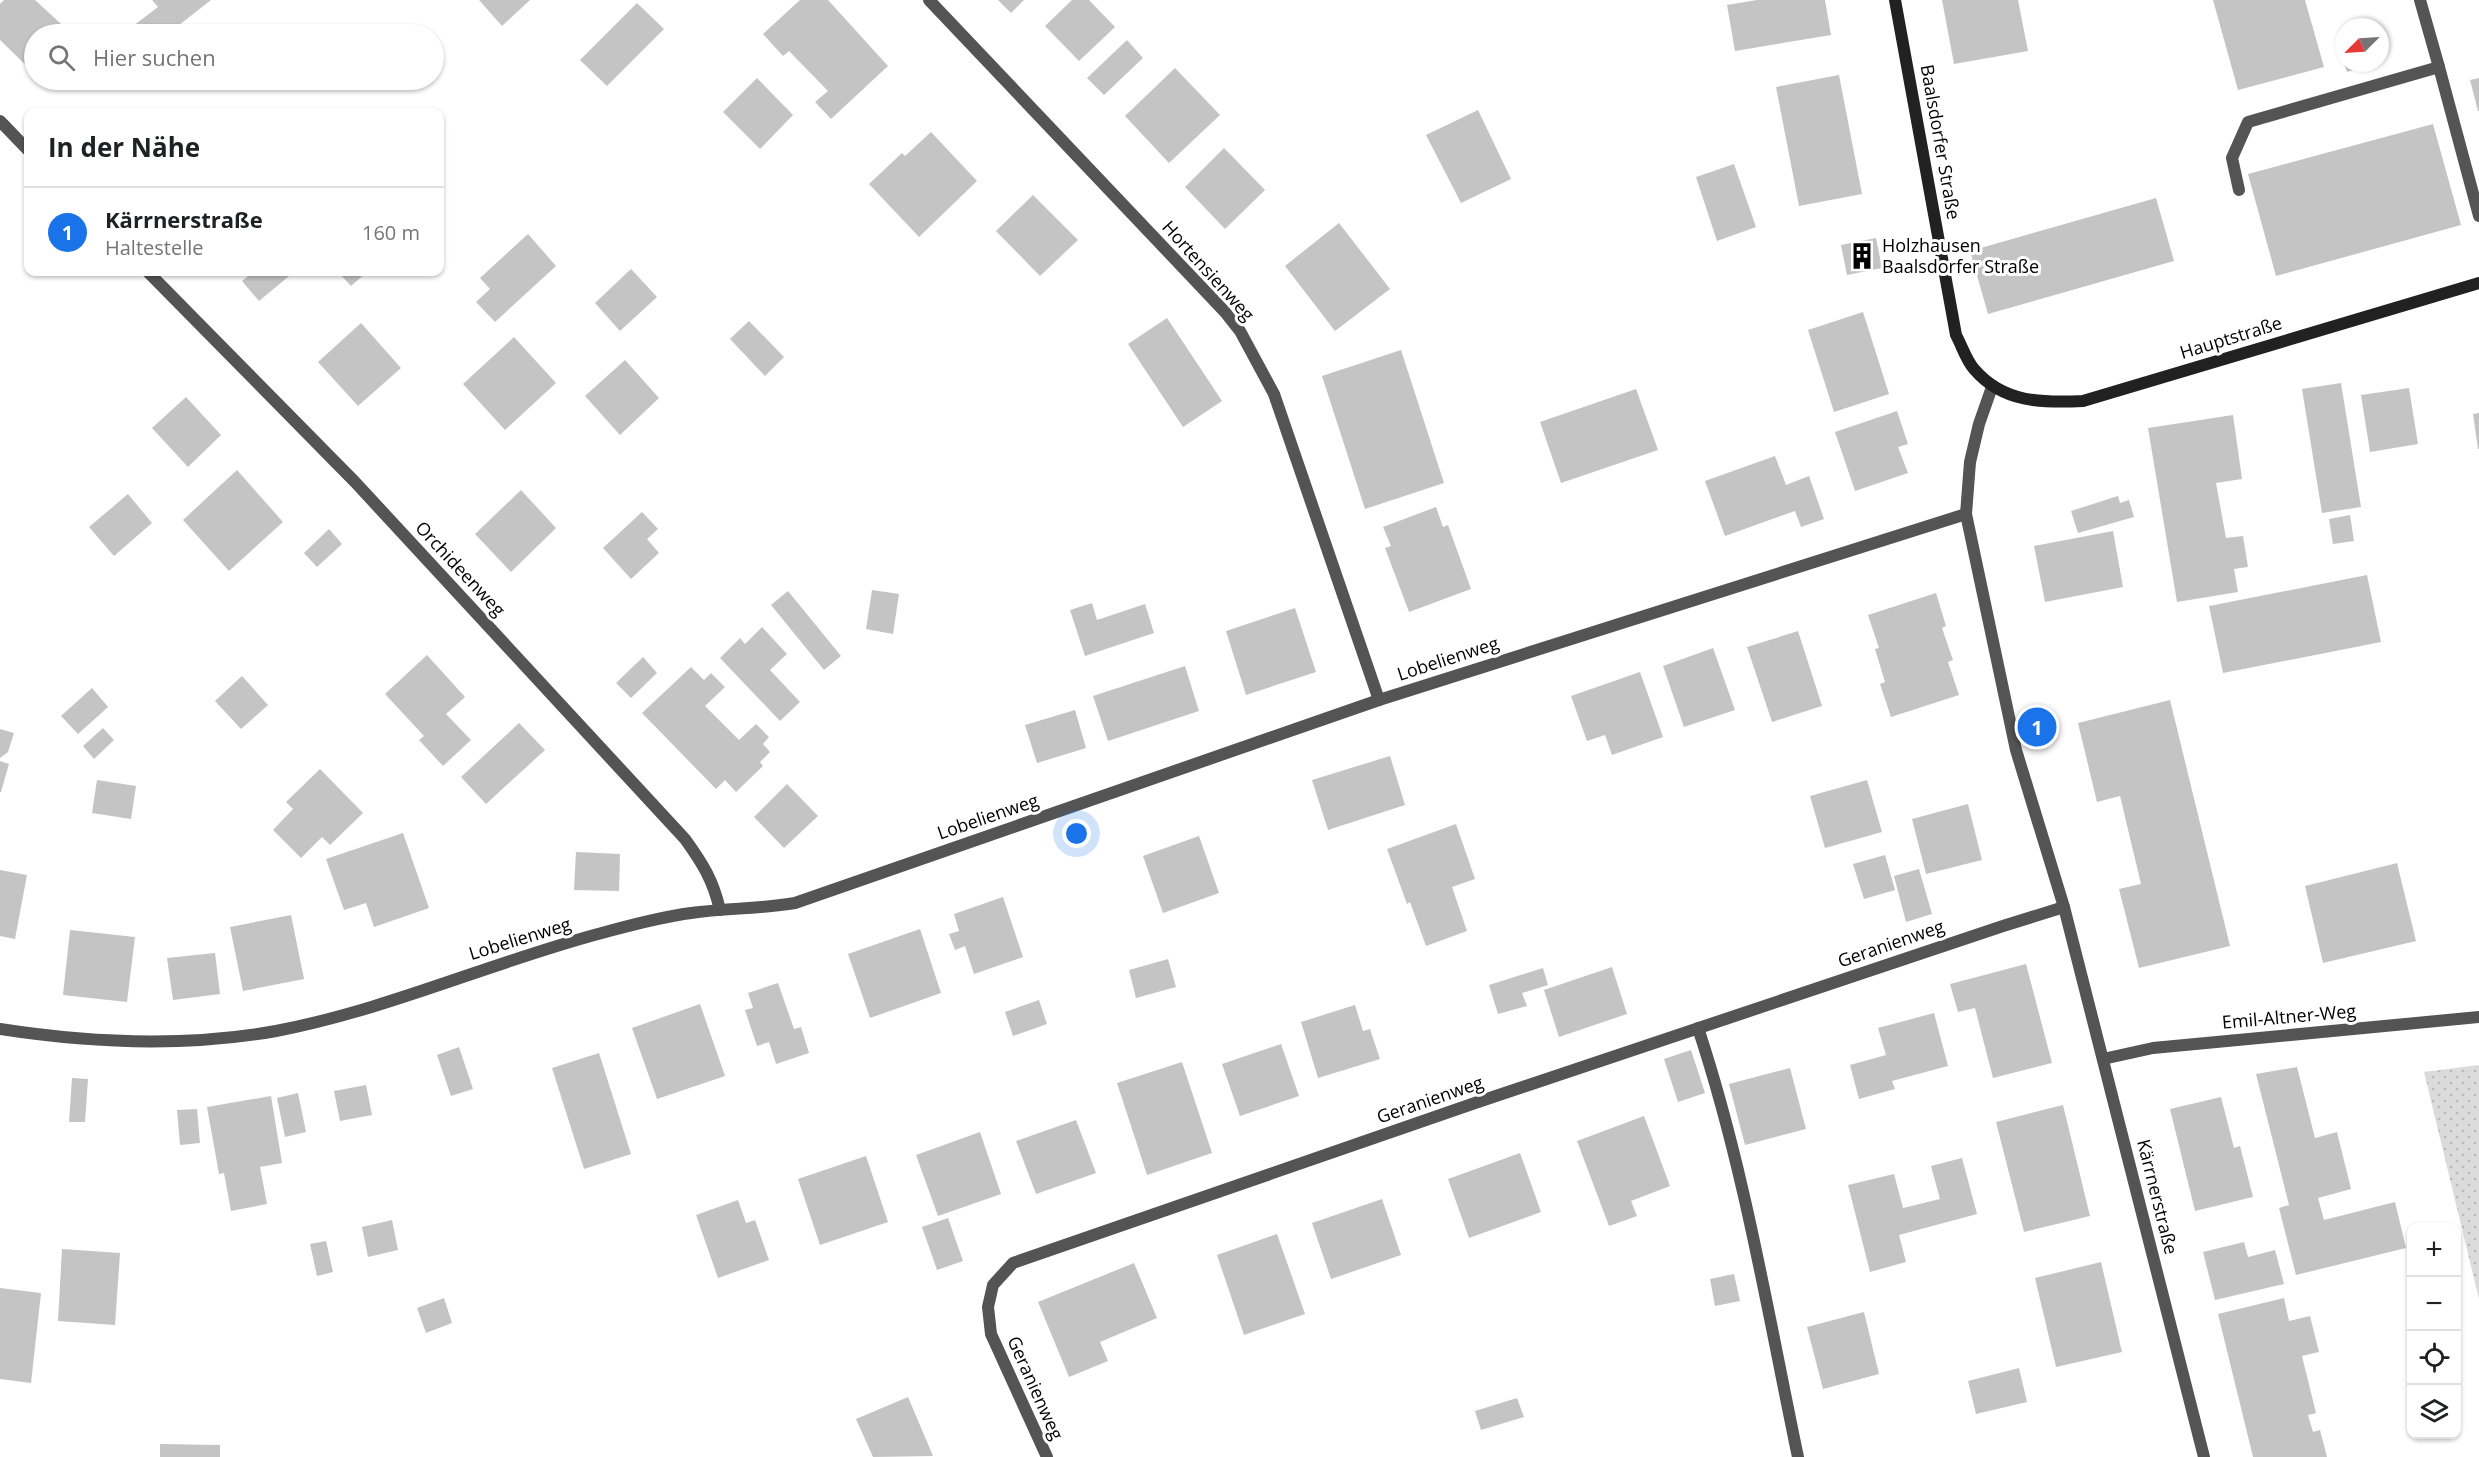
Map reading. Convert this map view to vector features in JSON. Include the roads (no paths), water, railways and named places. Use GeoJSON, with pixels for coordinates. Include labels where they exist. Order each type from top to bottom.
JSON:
{"type":"FeatureCollection","features":[{"type":"Feature","properties":{"kind":"main road","name":"Baalsdorfer Straße"},"geometry":{"type":"LineString","coordinates":[[1895,0],[1956,335],[1972,367],[1992,387]]}},
{"type":"Feature","properties":{"kind":"main road","name":"Hauptstraße"},"geometry":{"type":"LineString","coordinates":[[1992,387],[2043,403],[2083,401],[2479,283]]}},
{"type":"Feature","properties":{"kind":"street","name":"Hortensienweg"},"geometry":{"type":"LineString","coordinates":[[929,0],[1225,312],[1240,331],[1274,394],[1379,700]]}},
{"type":"Feature","properties":{"kind":"street"},"geometry":{"type":"LineString","coordinates":[[2420,0],[2479,216]]}},
{"type":"Feature","properties":{"kind":"street"},"geometry":{"type":"LineString","coordinates":[[2239,190],[2232,159],[2248,122],[2439,67]]}},
{"type":"Feature","properties":{"kind":"street"},"geometry":{"type":"LineString","coordinates":[[0,121],[24,146]]}},
{"type":"Feature","properties":{"kind":"street","name":"Orchideenweg"},"geometry":{"type":"LineString","coordinates":[[152,276],[356,482],[685,839],[714,885],[720,910]]}},
{"type":"Feature","properties":{"kind":"street","name":"Kärrnerstraße"},"geometry":{"type":"LineString","coordinates":[[1992,387],[1979,424],[1970,462],[1966,514],[2016,750],[2064,907],[2204,1457]]}},
{"type":"Feature","properties":{"kind":"street","name":"Lobelienweg"},"geometry":{"type":"LineString","coordinates":[[0,1029],[104,1040],[214,1039],[276,1031],[359,1010],[596,934],[653,920],[720,910],[764,908],[795,903],[1379,700],[1966,514]]}},
{"type":"Feature","properties":{"kind":"street","name":"Geranienweg"},"geometry":{"type":"LineString","coordinates":[[1047,1457],[991,1334],[988,1307],[993,1285],[1013,1263],[1698,1028],[2064,907]]}},
{"type":"Feature","properties":{"kind":"street","name":"Emil-Altner-Weg"},"geometry":{"type":"LineString","coordinates":[[2103,1059],[2152,1048],[2479,1017]]}},
{"type":"Feature","properties":{"kind":"street"},"geometry":{"type":"LineString","coordinates":[[1698,1028],[1720,1098],[1757,1258],[1798,1457]]}},
{"type":"Feature","properties":{"kind":"place","name":"Holzhausen Baalsdorfer Straße"},"geometry":{"type":"Point","coordinates":[1862,256]}},
{"type":"Feature","properties":{"kind":"place","name":"Kärrnerstraße"},"geometry":{"type":"Point","coordinates":[2037,727]}}]}
